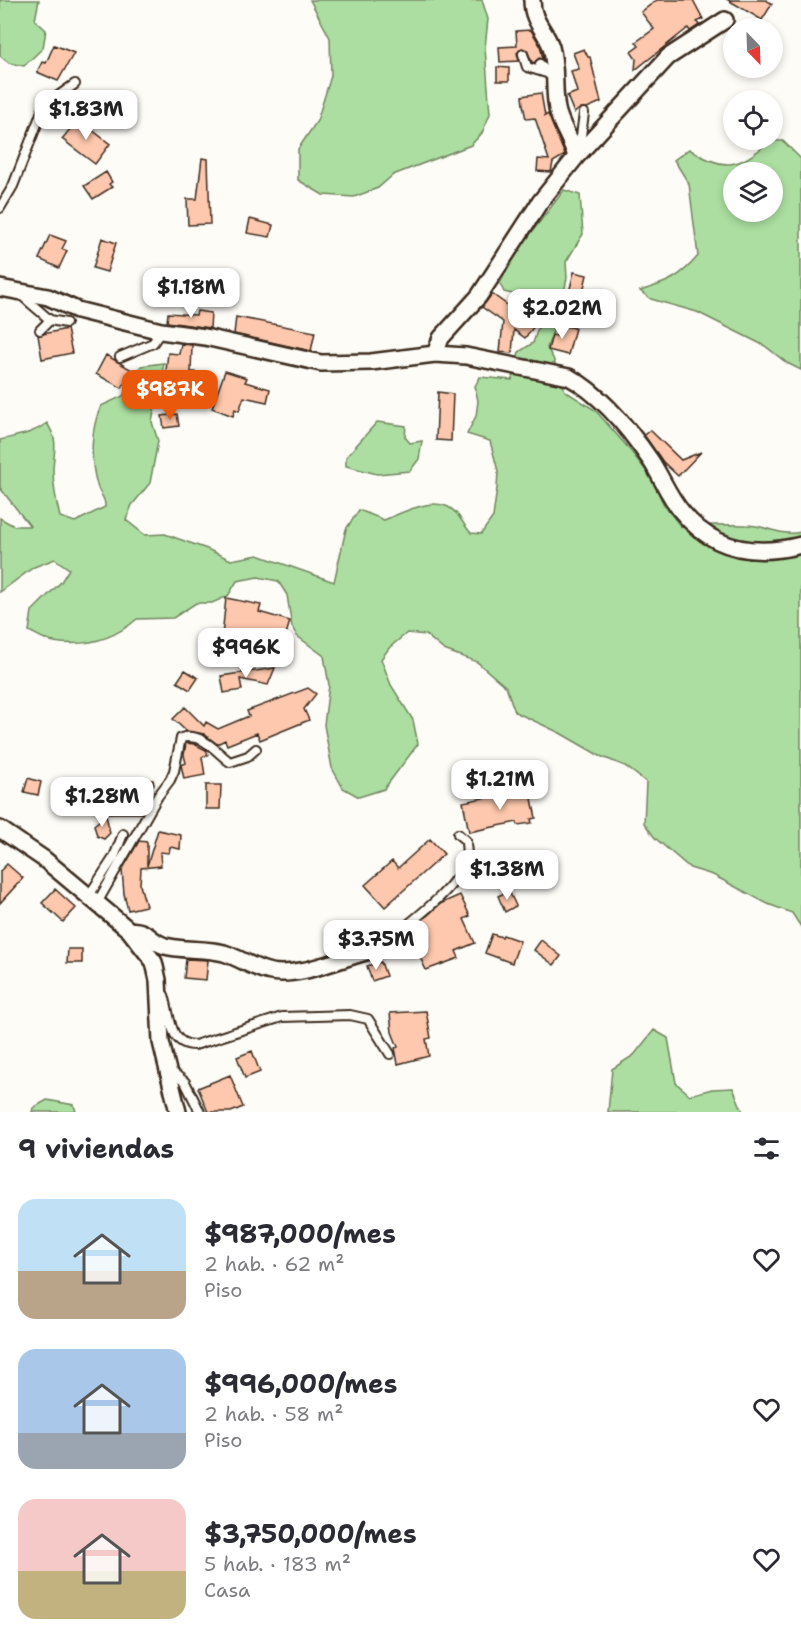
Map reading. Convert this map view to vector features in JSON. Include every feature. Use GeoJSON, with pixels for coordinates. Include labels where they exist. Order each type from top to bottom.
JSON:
{"type":"FeatureCollection","features":[{"type":"Feature","properties":{"kind":"street"},"geometry":{"type":"LineString","coordinates":[[532,0],[536,22],[550,47],[557,110],[575,152]]}},
{"type":"Feature","properties":{"kind":"street"},"geometry":{"type":"LineString","coordinates":[[435,354],[441,338],[479,296],[575,152],[668,57],[723,21]]}},
{"type":"Feature","properties":{"kind":"street"},"geometry":{"type":"LineString","coordinates":[[0,288],[48,297],[77,310],[161,331],[205,337],[321,363],[370,362],[435,354],[489,359],[569,377],[580,383],[623,426],[650,461],[681,512],[709,537],[725,545],[748,551],[801,545]]}},
{"type":"Feature","properties":{"kind":"street"},"geometry":{"type":"LineString","coordinates":[[0,829],[44,859],[129,930],[154,962],[158,980],[161,1042],[178,1112]]}},
{"type":"Feature","properties":{"kind":"street"},"geometry":{"type":"LineString","coordinates":[[129,930],[142,930],[158,943],[167,946],[224,953],[270,972],[287,974],[381,947],[400,946]]}},
{"type":"Feature","properties":{"kind":"lane"},"geometry":{"type":"LineString","coordinates":[[523,54],[527,67],[552,75]]}},
{"type":"Feature","properties":{"kind":"lane"},"geometry":{"type":"LineString","coordinates":[[540,64],[552,75]]}},
{"type":"Feature","properties":{"kind":"lane"},"geometry":{"type":"LineString","coordinates":[[0,208],[13,186],[44,106],[70,90],[75,84]]}},
{"type":"Feature","properties":{"kind":"lane"},"geometry":{"type":"LineString","coordinates":[[575,152],[581,136],[584,113]]}},
{"type":"Feature","properties":{"kind":"lane"},"geometry":{"type":"LineString","coordinates":[[18,292],[50,320],[66,323]]}},
{"type":"Feature","properties":{"kind":"lane"},"geometry":{"type":"LineString","coordinates":[[40,330],[50,320]]}},
{"type":"Feature","properties":{"kind":"lane"},"geometry":{"type":"LineString","coordinates":[[120,357],[153,343],[161,331]]}},
{"type":"Feature","properties":{"kind":"lane"},"geometry":{"type":"LineString","coordinates":[[93,900],[170,780],[181,738],[192,736],[201,739],[230,762],[248,756],[256,749]]}},
{"type":"Feature","properties":{"kind":"lane"},"geometry":{"type":"LineString","coordinates":[[93,900],[123,834]]}},
{"type":"Feature","properties":{"kind":"lane"},"geometry":{"type":"LineString","coordinates":[[381,947],[429,906],[460,874],[468,857],[466,842],[458,834]]}},
{"type":"Feature","properties":{"kind":"lane"},"geometry":{"type":"LineString","coordinates":[[158,980],[176,1038],[185,1045],[203,1043],[282,1017],[350,1015],[368,1019],[390,1054]]}},
{"type":"Feature","properties":{"kind":"lane"},"geometry":{"type":"LineString","coordinates":[[167,1068],[185,1082],[200,1112]]}},
{"type":"Feature","properties":{"kind":"green space"},"geometry":{"type":"Polygon","coordinates":[[[0,0],[39,0],[35,20],[46,30],[43,48],[24,66],[9,63],[0,56],[0,0]]]}},
{"type":"Feature","properties":{"kind":"green space"},"geometry":{"type":"Polygon","coordinates":[[[310,0],[482,0],[488,19],[485,48],[490,114],[482,133],[471,145],[393,175],[378,188],[354,197],[323,195],[298,180],[298,149],[317,121],[331,76],[330,38],[310,0]]]}},
{"type":"Feature","properties":{"kind":"green space"},"geometry":{"type":"Polygon","coordinates":[[[783,141],[801,159],[801,370],[787,363],[765,346],[697,312],[651,299],[640,291],[672,279],[685,270],[698,256],[689,184],[674,160],[689,149],[723,164],[723,222],[783,222],[783,162],[737,162],[759,150],[783,150],[783,141]]]}},
{"type":"Feature","properties":{"kind":"green space"},"geometry":{"type":"Polygon","coordinates":[[[564,190],[580,195],[583,234],[566,262],[567,278],[560,312],[547,348],[565,391],[595,410],[625,444],[651,477],[664,505],[681,527],[746,525],[786,533],[801,532],[801,927],[792,913],[768,904],[713,875],[690,868],[655,838],[644,823],[646,782],[625,766],[600,756],[560,733],[515,712],[506,687],[477,662],[444,650],[426,635],[407,633],[390,647],[381,659],[391,685],[413,720],[418,744],[384,789],[359,797],[343,788],[332,768],[324,725],[329,685],[324,656],[297,636],[292,627],[287,595],[278,581],[258,577],[237,581],[228,596],[212,603],[196,603],[173,618],[137,619],[109,636],[77,643],[51,641],[29,631],[32,611],[61,582],[69,569],[55,559],[34,567],[0,592],[0,518],[14,526],[30,526],[0,488],[0,440],[30,432],[47,423],[54,441],[53,469],[60,517],[75,522],[105,507],[97,485],[92,455],[93,435],[101,406],[123,396],[141,366],[164,363],[152,422],[158,441],[150,483],[132,505],[126,520],[145,535],[165,534],[231,560],[258,555],[334,582],[346,529],[359,510],[384,520],[421,506],[441,505],[457,514],[471,533],[481,534],[493,517],[498,471],[490,441],[467,434],[476,416],[478,401],[475,386],[480,377],[512,380],[519,352],[533,343],[544,310],[535,299],[504,292],[500,284],[512,258],[564,190]]]}},
{"type":"Feature","properties":{"kind":"green space"},"geometry":{"type":"Polygon","coordinates":[[[377,422],[406,426],[405,437],[410,443],[422,441],[419,459],[410,471],[377,474],[346,466],[346,457],[377,422]]]}},
{"type":"Feature","properties":{"kind":"green space"},"geometry":{"type":"Polygon","coordinates":[[[654,1030],[668,1038],[676,1083],[690,1095],[712,1089],[733,1088],[743,1112],[608,1112],[612,1069],[634,1055],[654,1030]]]}},
{"type":"Feature","properties":{"kind":"green space"},"geometry":{"type":"Polygon","coordinates":[[[47,1100],[74,1105],[76,1112],[32,1112],[33,1108],[47,1100]]]}},
{"type":"Feature","properties":{"kind":"building"},"geometry":{"type":"Polygon","coordinates":[[[657,0],[693,0],[703,19],[697,22],[699,25],[690,31],[688,28],[635,70],[636,59],[631,52],[639,46],[636,42],[654,29],[641,12],[657,0]]]}},
{"type":"Feature","properties":{"kind":"building"},"geometry":{"type":"Polygon","coordinates":[[[728,0],[766,0],[772,4],[763,18],[759,18],[728,0]]]}},
{"type":"Feature","properties":{"kind":"building"},"geometry":{"type":"Polygon","coordinates":[[[531,30],[540,45],[543,59],[539,58],[534,63],[532,62],[527,50],[522,48],[517,53],[519,61],[500,62],[499,47],[517,46],[516,31],[531,30]]]}},
{"type":"Feature","properties":{"kind":"building"},"geometry":{"type":"Polygon","coordinates":[[[54,45],[74,53],[58,81],[37,72],[42,62],[46,63],[54,45]]]}},
{"type":"Feature","properties":{"kind":"building"},"geometry":{"type":"Polygon","coordinates":[[[584,49],[590,57],[601,102],[581,108],[574,113],[567,96],[577,92],[571,71],[579,69],[573,53],[584,49]]]}},
{"type":"Feature","properties":{"kind":"building"},"geometry":{"type":"Polygon","coordinates":[[[497,67],[509,68],[509,81],[497,81],[497,67]]]}},
{"type":"Feature","properties":{"kind":"building"},"geometry":{"type":"Polygon","coordinates":[[[541,93],[545,116],[548,114],[565,155],[553,162],[551,172],[537,171],[538,159],[549,160],[535,118],[526,119],[523,105],[522,96],[541,93]]]}},
{"type":"Feature","properties":{"kind":"building"},"geometry":{"type":"Polygon","coordinates":[[[78,119],[110,144],[95,164],[62,139],[78,119]]]}},
{"type":"Feature","properties":{"kind":"building"},"geometry":{"type":"Polygon","coordinates":[[[202,158],[208,159],[210,224],[188,225],[187,199],[197,199],[202,158]]]}},
{"type":"Feature","properties":{"kind":"building"},"geometry":{"type":"Polygon","coordinates":[[[106,172],[112,182],[109,184],[112,187],[93,199],[84,186],[106,172]]]}},
{"type":"Feature","properties":{"kind":"building"},"geometry":{"type":"Polygon","coordinates":[[[250,219],[273,225],[270,237],[247,233],[250,219]]]}},
{"type":"Feature","properties":{"kind":"building"},"geometry":{"type":"Polygon","coordinates":[[[50,235],[66,241],[62,249],[67,251],[59,268],[39,259],[50,235]]]}},
{"type":"Feature","properties":{"kind":"building"},"geometry":{"type":"Polygon","coordinates":[[[102,238],[116,243],[107,272],[93,268],[102,238]]]}},
{"type":"Feature","properties":{"kind":"building"},"geometry":{"type":"Polygon","coordinates":[[[574,272],[587,275],[579,308],[566,305],[574,272]]]}},
{"type":"Feature","properties":{"kind":"building"},"geometry":{"type":"Polygon","coordinates":[[[492,294],[535,325],[525,338],[514,330],[512,353],[500,352],[503,322],[482,307],[492,294]]]}},
{"type":"Feature","properties":{"kind":"building"},"geometry":{"type":"Polygon","coordinates":[[[197,311],[211,313],[210,328],[167,322],[168,313],[196,315],[197,311]]]}},
{"type":"Feature","properties":{"kind":"building"},"geometry":{"type":"Polygon","coordinates":[[[236,317],[315,332],[311,351],[234,334],[236,317]]]}},
{"type":"Feature","properties":{"kind":"building"},"geometry":{"type":"Polygon","coordinates":[[[560,325],[575,328],[568,355],[548,350],[552,335],[557,336],[560,325]]]}},
{"type":"Feature","properties":{"kind":"building"},"geometry":{"type":"Polygon","coordinates":[[[67,329],[72,353],[42,359],[38,335],[67,329]]]}},
{"type":"Feature","properties":{"kind":"building"},"geometry":{"type":"Polygon","coordinates":[[[181,344],[192,345],[191,372],[195,372],[193,391],[164,388],[168,353],[179,354],[181,344]]]}},
{"type":"Feature","properties":{"kind":"building"},"geometry":{"type":"Polygon","coordinates":[[[106,355],[132,370],[122,388],[96,374],[106,355]]]}},
{"type":"Feature","properties":{"kind":"building"},"geometry":{"type":"Polygon","coordinates":[[[225,371],[247,378],[245,382],[270,389],[267,402],[244,397],[239,411],[235,409],[233,416],[212,408],[225,371]]]}},
{"type":"Feature","properties":{"kind":"building"},"geometry":{"type":"Polygon","coordinates":[[[438,392],[453,394],[451,441],[436,440],[438,392]]]}},
{"type":"Feature","properties":{"kind":"building"},"geometry":{"type":"Polygon","coordinates":[[[177,414],[179,426],[164,428],[162,416],[177,414]]]}},
{"type":"Feature","properties":{"kind":"building"},"geometry":{"type":"Polygon","coordinates":[[[650,430],[681,460],[701,452],[678,476],[663,462],[644,435],[650,430]]]}},
{"type":"Feature","properties":{"kind":"building"},"geometry":{"type":"Polygon","coordinates":[[[226,598],[261,605],[259,612],[290,621],[277,665],[220,655],[226,598]]]}},
{"type":"Feature","properties":{"kind":"building"},"geometry":{"type":"Polygon","coordinates":[[[275,668],[268,685],[240,679],[242,690],[224,693],[221,676],[275,668]]]}},
{"type":"Feature","properties":{"kind":"building"},"geometry":{"type":"Polygon","coordinates":[[[185,670],[198,678],[190,690],[177,682],[185,670]]]}},
{"type":"Feature","properties":{"kind":"building"},"geometry":{"type":"Polygon","coordinates":[[[308,688],[316,694],[304,709],[309,720],[260,740],[257,733],[227,745],[225,740],[217,744],[204,734],[186,731],[173,719],[185,707],[204,726],[206,722],[218,729],[249,716],[247,711],[308,688]]]}},
{"type":"Feature","properties":{"kind":"building"},"geometry":{"type":"Polygon","coordinates":[[[186,743],[206,750],[208,755],[202,757],[205,775],[184,779],[181,765],[186,763],[184,755],[186,743]]]}},
{"type":"Feature","properties":{"kind":"building"},"geometry":{"type":"Polygon","coordinates":[[[28,778],[41,782],[38,795],[24,792],[28,778]]]}},
{"type":"Feature","properties":{"kind":"building"},"geometry":{"type":"Polygon","coordinates":[[[117,780],[153,780],[154,785],[135,789],[145,791],[145,798],[148,798],[141,813],[106,813],[106,797],[116,797],[117,780]]]}},
{"type":"Feature","properties":{"kind":"building"},"geometry":{"type":"Polygon","coordinates":[[[206,785],[221,785],[220,809],[206,809],[206,785]]]}},
{"type":"Feature","properties":{"kind":"building"},"geometry":{"type":"Polygon","coordinates":[[[530,789],[536,818],[531,819],[532,823],[518,825],[517,822],[469,832],[463,802],[530,789]]]}},
{"type":"Feature","properties":{"kind":"building"},"geometry":{"type":"Polygon","coordinates":[[[106,815],[110,833],[104,839],[97,836],[94,825],[106,815]]]}},
{"type":"Feature","properties":{"kind":"building"},"geometry":{"type":"Polygon","coordinates":[[[158,830],[181,835],[180,849],[170,847],[169,853],[160,852],[161,866],[141,868],[140,885],[146,906],[128,910],[122,870],[139,841],[147,842],[147,866],[158,830]]]}},
{"type":"Feature","properties":{"kind":"building"},"geometry":{"type":"Polygon","coordinates":[[[430,839],[444,854],[385,907],[365,885],[392,861],[398,868],[430,839]]]}},
{"type":"Feature","properties":{"kind":"building"},"geometry":{"type":"Polygon","coordinates":[[[7,864],[23,878],[0,903],[0,871],[7,864]]]}},
{"type":"Feature","properties":{"kind":"building"},"geometry":{"type":"Polygon","coordinates":[[[55,889],[76,908],[63,922],[42,903],[55,889]]]}},
{"type":"Feature","properties":{"kind":"building"},"geometry":{"type":"Polygon","coordinates":[[[509,891],[516,906],[505,912],[498,896],[509,891]]]}},
{"type":"Feature","properties":{"kind":"building"},"geometry":{"type":"Polygon","coordinates":[[[460,895],[470,916],[464,919],[475,943],[456,951],[459,958],[426,970],[410,936],[423,930],[419,923],[440,904],[460,895]]]}},
{"type":"Feature","properties":{"kind":"building"},"geometry":{"type":"Polygon","coordinates":[[[492,934],[520,941],[512,963],[485,953],[492,934]]]}},
{"type":"Feature","properties":{"kind":"building"},"geometry":{"type":"Polygon","coordinates":[[[541,940],[561,956],[554,965],[534,950],[541,940]]]}},
{"type":"Feature","properties":{"kind":"building"},"geometry":{"type":"Polygon","coordinates":[[[68,949],[82,949],[82,963],[67,963],[68,949]]]}},
{"type":"Feature","properties":{"kind":"building"},"geometry":{"type":"Polygon","coordinates":[[[186,959],[208,960],[206,980],[184,978],[186,959]]]}},
{"type":"Feature","properties":{"kind":"building"},"geometry":{"type":"Polygon","coordinates":[[[381,962],[386,976],[372,981],[367,966],[381,962]]]}},
{"type":"Feature","properties":{"kind":"building"},"geometry":{"type":"Polygon","coordinates":[[[426,1011],[431,1038],[426,1039],[429,1056],[398,1064],[395,1048],[398,1047],[392,1032],[390,1013],[426,1011]]]}},
{"type":"Feature","properties":{"kind":"building"},"geometry":{"type":"Polygon","coordinates":[[[252,1051],[260,1072],[245,1078],[237,1057],[252,1051]]]}},
{"type":"Feature","properties":{"kind":"building"},"geometry":{"type":"Polygon","coordinates":[[[230,1075],[243,1107],[231,1112],[208,1112],[198,1088],[230,1075]]]}}]}
